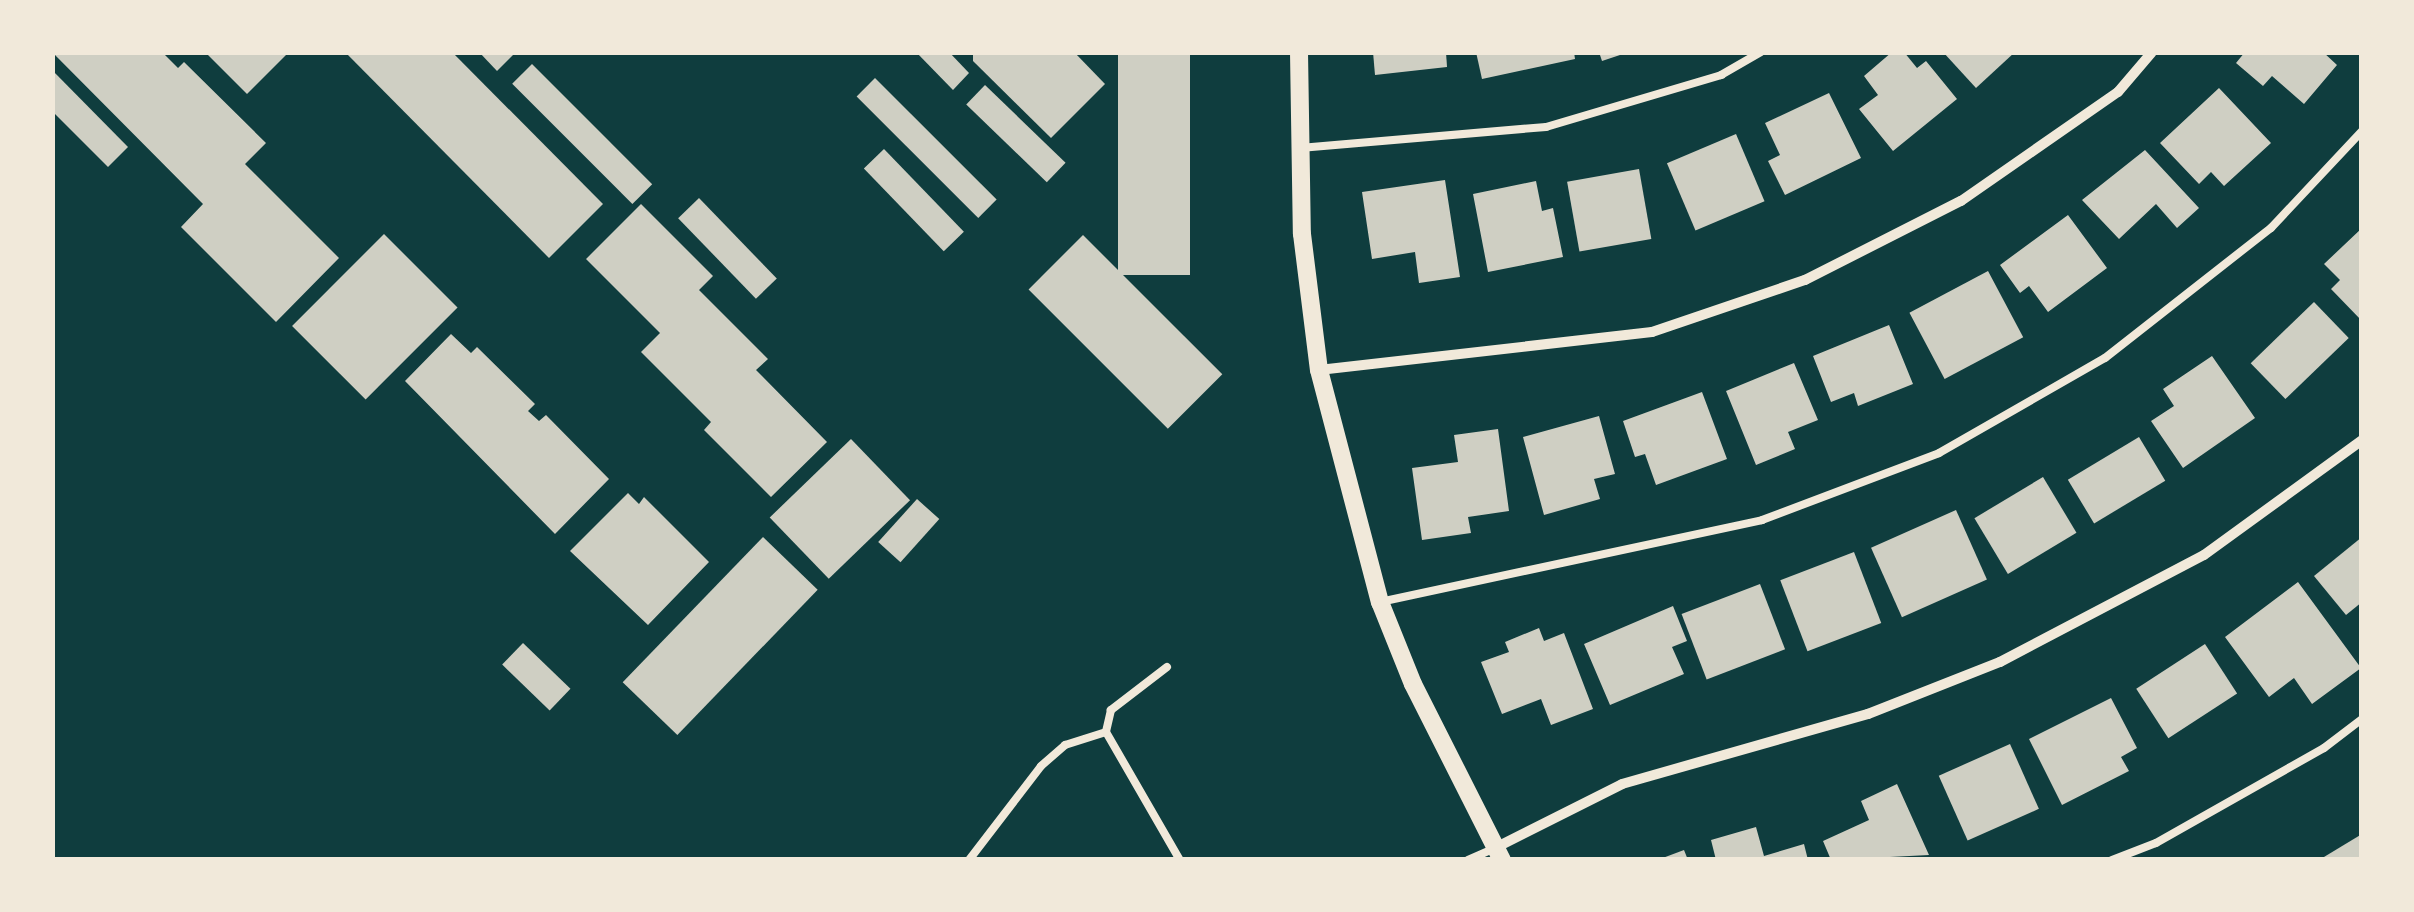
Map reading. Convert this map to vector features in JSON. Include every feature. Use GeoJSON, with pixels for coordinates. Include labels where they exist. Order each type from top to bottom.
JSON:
{"type":"FeatureCollection","features":[{"type":"Feature","properties":{"kind":"street"},"geometry":{"type":"LineString","coordinates":[[1299,52],[1302,234],[1319,370],[1380,602],[1498,854],[1622,784],[1868,714],[2000,662],[2204,555],[2362,440]]}},
{"type":"Feature","properties":{"kind":"street"},"geometry":{"type":"LineString","coordinates":[[1319,370],[1652,332],[1806,280],[1961,200],[2118,92],[2152,52]]}},
{"type":"Feature","properties":{"kind":"lane"},"geometry":{"type":"LineString","coordinates":[[1300,148],[1546,127],[1721,75],[1762,52]]}},
{"type":"Feature","properties":{"kind":"lane"},"geometry":{"type":"LineString","coordinates":[[1380,602],[1762,520],[1939,454],[2105,358],[2271,228],[2362,131]]}},
{"type":"Feature","properties":{"kind":"lane"},"geometry":{"type":"LineString","coordinates":[[1167,668],[1111,710],[1106,732],[1180,860]]}},
{"type":"Feature","properties":{"kind":"lane"},"geometry":{"type":"LineString","coordinates":[[2112,860],[2156,842],[2324,748],[2362,719]]}},
{"type":"Feature","properties":{"kind":"lane"},"geometry":{"type":"LineString","coordinates":[[969,860],[1041,766],[1065,745],[1106,732]]}},
{"type":"Feature","properties":{"kind":"lane"},"geometry":{"type":"LineString","coordinates":[[1468,860],[1498,854]]}},
{"type":"Feature","properties":{"kind":"building"},"geometry":{"type":"Polygon","coordinates":[[[52,52],[162,52],[178,68],[184,62],[266,143],[245,164],[339,258],[276,322],[181,227],[203,204],[52,52]]]}},
{"type":"Feature","properties":{"kind":"building"},"geometry":{"type":"Polygon","coordinates":[[[205,52],[289,52],[247,94],[205,52]]]}},
{"type":"Feature","properties":{"kind":"building"},"geometry":{"type":"Polygon","coordinates":[[[345,52],[452,52],[603,204],[549,258],[345,52]]]}},
{"type":"Feature","properties":{"kind":"building"},"geometry":{"type":"Polygon","coordinates":[[[479,52],[516,52],[497,71],[479,52]]]}},
{"type":"Feature","properties":{"kind":"building"},"geometry":{"type":"Polygon","coordinates":[[[916,52],[949,52],[969,73],[953,90],[916,52]]]}},
{"type":"Feature","properties":{"kind":"building"},"geometry":{"type":"Polygon","coordinates":[[[973,52],[1074,52],[1105,84],[1051,138],[973,61],[973,52]]]}},
{"type":"Feature","properties":{"kind":"building"},"geometry":{"type":"Polygon","coordinates":[[[1118,52],[1190,52],[1190,275],[1118,275],[1118,52]]]}},
{"type":"Feature","properties":{"kind":"building"},"geometry":{"type":"Polygon","coordinates":[[[1373,52],[1446,52],[1447,67],[1375,75],[1373,52]]]}},
{"type":"Feature","properties":{"kind":"building"},"geometry":{"type":"Polygon","coordinates":[[[1476,52],[1574,52],[1575,59],[1482,79],[1476,52]]]}},
{"type":"Feature","properties":{"kind":"building"},"geometry":{"type":"Polygon","coordinates":[[[1599,52],[1626,52],[1626,53],[1602,61],[1599,52]]]}},
{"type":"Feature","properties":{"kind":"building"},"geometry":{"type":"Polygon","coordinates":[[[1892,52],[1904,52],[1917,68],[1926,61],[1957,99],[1893,151],[1859,109],[1878,95],[1864,76],[1892,52]]]}},
{"type":"Feature","properties":{"kind":"building"},"geometry":{"type":"Polygon","coordinates":[[[1943,52],[2015,52],[1976,88],[1943,52]]]}},
{"type":"Feature","properties":{"kind":"building"},"geometry":{"type":"Polygon","coordinates":[[[2245,52],[2323,52],[2337,65],[2304,104],[2272,76],[2263,86],[2236,63],[2245,52]]]}},
{"type":"Feature","properties":{"kind":"building"},"geometry":{"type":"Polygon","coordinates":[[[532,64],[652,184],[632,204],[512,84],[532,64]]]}},
{"type":"Feature","properties":{"kind":"building"},"geometry":{"type":"Polygon","coordinates":[[[52,70],[128,147],[108,167],[52,111],[52,70]]]}},
{"type":"Feature","properties":{"kind":"building"},"geometry":{"type":"Polygon","coordinates":[[[875,78],[997,200],[978,218],[857,96],[875,78]]]}},
{"type":"Feature","properties":{"kind":"building"},"geometry":{"type":"Polygon","coordinates":[[[985,85],[1066,163],[1047,182],[966,104],[985,85]]]}},
{"type":"Feature","properties":{"kind":"building"},"geometry":{"type":"Polygon","coordinates":[[[2219,88],[2271,143],[2224,186],[2211,172],[2199,184],[2160,143],[2219,88]]]}},
{"type":"Feature","properties":{"kind":"building"},"geometry":{"type":"Polygon","coordinates":[[[1829,93],[1861,158],[1785,195],[1768,161],[1780,155],[1765,123],[1829,93]]]}},
{"type":"Feature","properties":{"kind":"building"},"geometry":{"type":"Polygon","coordinates":[[[1736,134],[1765,201],[1695,231],[1667,163],[1736,134]]]}},
{"type":"Feature","properties":{"kind":"building"},"geometry":{"type":"Polygon","coordinates":[[[884,149],[964,232],[944,251],[864,168],[884,149]]]}},
{"type":"Feature","properties":{"kind":"building"},"geometry":{"type":"Polygon","coordinates":[[[2145,150],[2199,208],[2177,228],[2156,204],[2119,239],[2082,200],[2145,150]]]}},
{"type":"Feature","properties":{"kind":"building"},"geometry":{"type":"Polygon","coordinates":[[[1639,169],[1651,239],[1579,252],[1567,182],[1639,169]]]}},
{"type":"Feature","properties":{"kind":"building"},"geometry":{"type":"Polygon","coordinates":[[[1445,180],[1460,277],[1419,283],[1415,252],[1372,259],[1362,192],[1445,180]]]}},
{"type":"Feature","properties":{"kind":"building"},"geometry":{"type":"Polygon","coordinates":[[[1536,181],[1542,211],[1553,208],[1563,257],[1488,272],[1473,194],[1536,181]]]}},
{"type":"Feature","properties":{"kind":"building"},"geometry":{"type":"Polygon","coordinates":[[[699,198],[777,279],[756,299],[678,218],[699,198]]]}},
{"type":"Feature","properties":{"kind":"building"},"geometry":{"type":"Polygon","coordinates":[[[641,204],[713,276],[699,290],[768,359],[756,370],[827,442],[771,497],[704,430],[711,422],[641,352],[660,333],[586,259],[641,204]]]}},
{"type":"Feature","properties":{"kind":"building"},"geometry":{"type":"Polygon","coordinates":[[[2068,215],[2107,268],[2048,312],[2029,286],[2020,293],[2000,265],[2068,215]]]}},
{"type":"Feature","properties":{"kind":"building"},"geometry":{"type":"Polygon","coordinates":[[[2362,228],[2362,321],[2331,289],[2340,280],[2324,264],[2362,228]]]}},
{"type":"Feature","properties":{"kind":"building"},"geometry":{"type":"Polygon","coordinates":[[[384,234],[458,308],[366,399],[292,326],[384,234]]]}},
{"type":"Feature","properties":{"kind":"building"},"geometry":{"type":"Polygon","coordinates":[[[1083,235],[1222,374],[1168,429],[1029,289],[1083,235]]]}},
{"type":"Feature","properties":{"kind":"building"},"geometry":{"type":"Polygon","coordinates":[[[1988,271],[2023,337],[1945,379],[1909,313],[1988,271]]]}},
{"type":"Feature","properties":{"kind":"building"},"geometry":{"type":"Polygon","coordinates":[[[2314,302],[2349,338],[2285,399],[2251,363],[2314,302]]]}},
{"type":"Feature","properties":{"kind":"building"},"geometry":{"type":"Polygon","coordinates":[[[1889,325],[1913,384],[1858,406],[1854,393],[1831,402],[1813,356],[1889,325]]]}},
{"type":"Feature","properties":{"kind":"building"},"geometry":{"type":"Polygon","coordinates":[[[451,334],[471,353],[477,347],[535,404],[528,411],[539,421],[546,415],[609,479],[555,534],[405,381],[451,334]]]}},
{"type":"Feature","properties":{"kind":"building"},"geometry":{"type":"Polygon","coordinates":[[[2212,356],[2255,418],[2183,468],[2151,421],[2174,406],[2163,389],[2212,356]]]}},
{"type":"Feature","properties":{"kind":"building"},"geometry":{"type":"Polygon","coordinates":[[[1794,363],[1818,420],[1788,432],[1795,449],[1756,465],[1726,391],[1794,363]]]}},
{"type":"Feature","properties":{"kind":"building"},"geometry":{"type":"Polygon","coordinates":[[[1702,392],[1727,459],[1656,485],[1645,454],[1635,457],[1623,421],[1702,392]]]}},
{"type":"Feature","properties":{"kind":"building"},"geometry":{"type":"Polygon","coordinates":[[[1599,416],[1615,474],[1594,479],[1600,499],[1544,515],[1523,437],[1599,416]]]}},
{"type":"Feature","properties":{"kind":"building"},"geometry":{"type":"Polygon","coordinates":[[[1498,429],[1509,511],[1468,517],[1471,533],[1422,540],[1412,468],[1458,462],[1454,435],[1498,429]]]}},
{"type":"Feature","properties":{"kind":"building"},"geometry":{"type":"Polygon","coordinates":[[[2139,437],[2165,481],[2094,523],[2068,480],[2139,437]]]}},
{"type":"Feature","properties":{"kind":"building"},"geometry":{"type":"Polygon","coordinates":[[[851,439],[910,500],[829,579],[770,517],[851,439]]]}},
{"type":"Feature","properties":{"kind":"building"},"geometry":{"type":"Polygon","coordinates":[[[2043,477],[2076,533],[2008,574],[1974,518],[2043,477]]]}},
{"type":"Feature","properties":{"kind":"building"},"geometry":{"type":"Polygon","coordinates":[[[628,493],[639,504],[644,497],[709,562],[648,625],[570,551],[628,493]]]}},
{"type":"Feature","properties":{"kind":"building"},"geometry":{"type":"Polygon","coordinates":[[[917,499],[939,519],[900,562],[878,542],[917,499]]]}},
{"type":"Feature","properties":{"kind":"building"},"geometry":{"type":"Polygon","coordinates":[[[1956,510],[1987,579],[1902,617],[1871,548],[1956,510]]]}},
{"type":"Feature","properties":{"kind":"building"},"geometry":{"type":"Polygon","coordinates":[[[763,537],[818,590],[677,735],[623,682],[763,537]]]}},
{"type":"Feature","properties":{"kind":"building"},"geometry":{"type":"Polygon","coordinates":[[[2362,537],[2362,602],[2346,615],[2314,576],[2362,537]]]}},
{"type":"Feature","properties":{"kind":"building"},"geometry":{"type":"Polygon","coordinates":[[[1854,552],[1881,623],[1807,651],[1780,580],[1854,552]]]}},
{"type":"Feature","properties":{"kind":"building"},"geometry":{"type":"Polygon","coordinates":[[[2298,582],[2361,668],[2312,704],[2294,678],[2269,697],[2225,637],[2298,582]]]}},
{"type":"Feature","properties":{"kind":"building"},"geometry":{"type":"Polygon","coordinates":[[[1760,584],[1785,649],[1707,679],[1682,614],[1760,584]]]}},
{"type":"Feature","properties":{"kind":"building"},"geometry":{"type":"Polygon","coordinates":[[[1673,606],[1687,641],[1672,647],[1684,674],[1610,705],[1584,644],[1673,606]]]}},
{"type":"Feature","properties":{"kind":"building"},"geometry":{"type":"Polygon","coordinates":[[[1539,628],[1544,641],[1564,633],[1593,709],[1551,725],[1541,699],[1502,714],[1481,662],[1509,652],[1505,642],[1539,628]]]}},
{"type":"Feature","properties":{"kind":"building"},"geometry":{"type":"Polygon","coordinates":[[[523,643],[570,689],[550,710],[502,665],[523,643]]]}},
{"type":"Feature","properties":{"kind":"building"},"geometry":{"type":"Polygon","coordinates":[[[2205,644],[2237,693],[2168,738],[2136,689],[2205,644]]]}},
{"type":"Feature","properties":{"kind":"building"},"geometry":{"type":"Polygon","coordinates":[[[2111,698],[2137,748],[2121,757],[2129,771],[2062,805],[2029,739],[2111,698]]]}},
{"type":"Feature","properties":{"kind":"building"},"geometry":{"type":"Polygon","coordinates":[[[2010,744],[2039,809],[1968,841],[1939,776],[2010,744]]]}},
{"type":"Feature","properties":{"kind":"building"},"geometry":{"type":"Polygon","coordinates":[[[1897,784],[1929,855],[1831,860],[1823,841],[1869,820],[1861,801],[1897,784]]]}},
{"type":"Feature","properties":{"kind":"building"},"geometry":{"type":"Polygon","coordinates":[[[1756,827],[1764,856],[1804,844],[1808,860],[1716,860],[1711,840],[1756,827]]]}},
{"type":"Feature","properties":{"kind":"building"},"geometry":{"type":"Polygon","coordinates":[[[2362,834],[2362,860],[2319,860],[2362,834]]]}},
{"type":"Feature","properties":{"kind":"building"},"geometry":{"type":"Polygon","coordinates":[[[1684,850],[1688,860],[1660,860],[1660,859],[1684,850]]]}}]}
